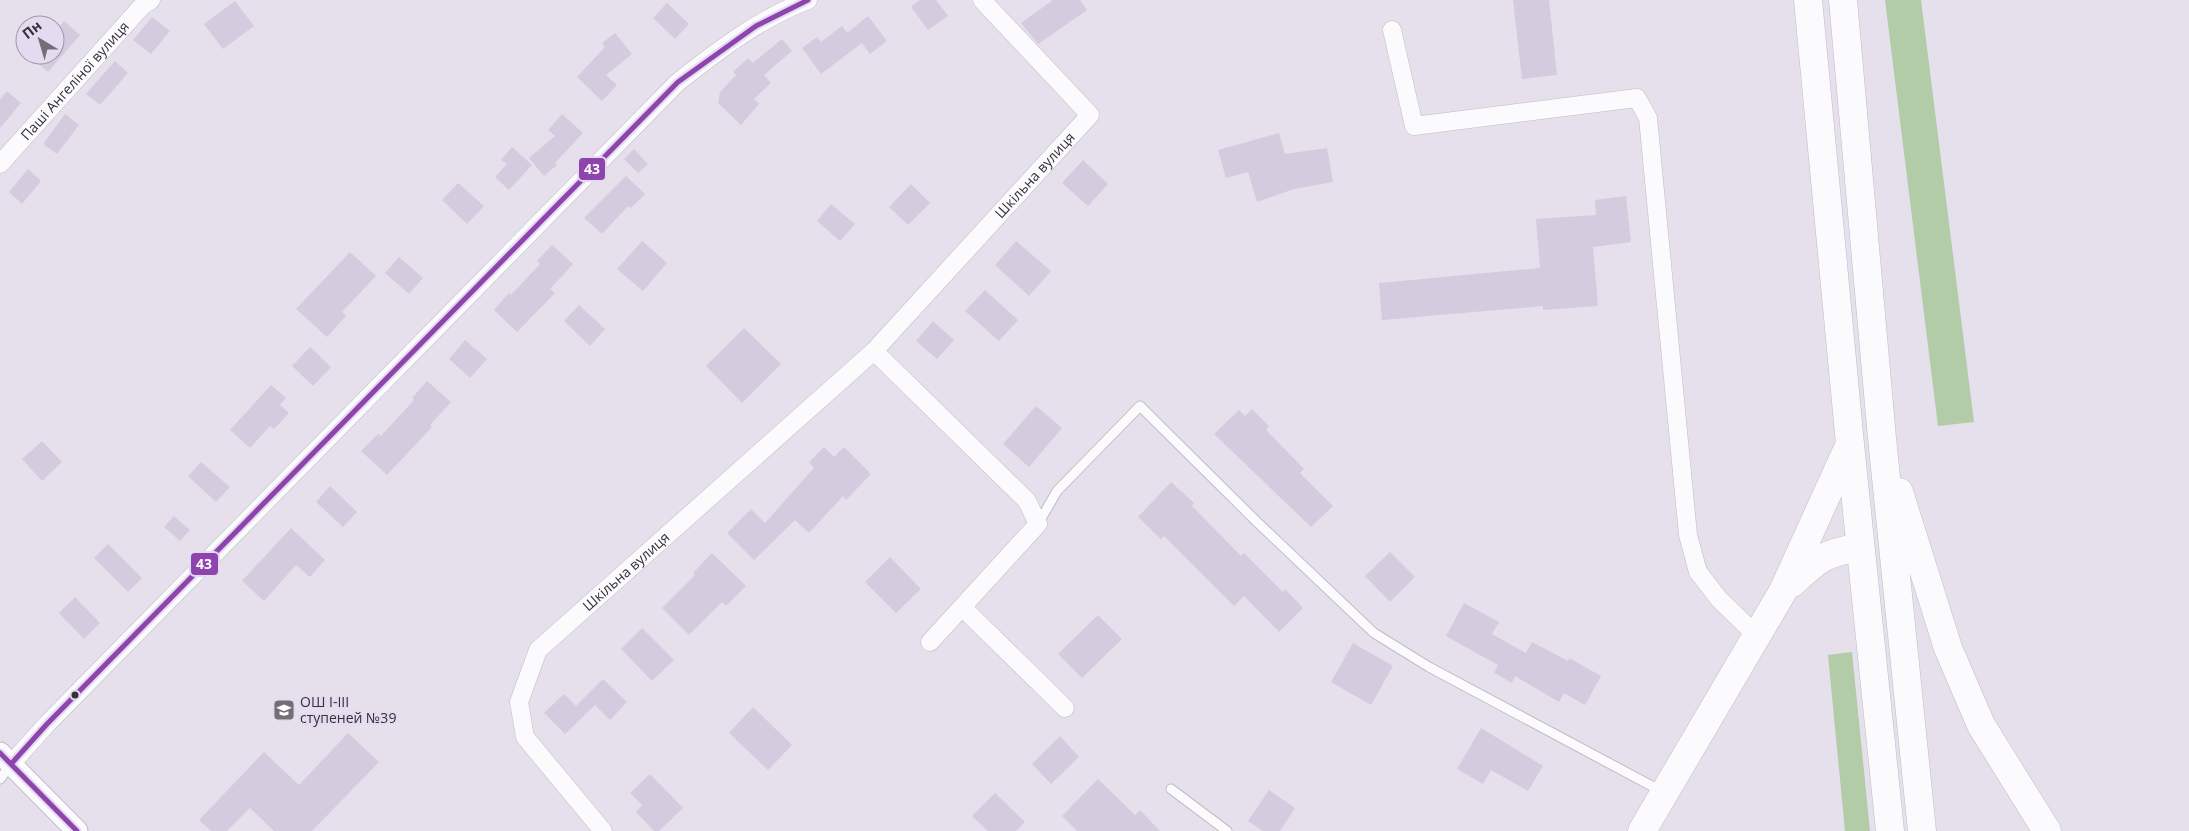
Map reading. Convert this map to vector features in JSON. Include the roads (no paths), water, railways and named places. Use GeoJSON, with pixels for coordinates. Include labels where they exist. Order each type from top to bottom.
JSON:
{"type":"FeatureCollection","features":[{"type":"Feature","properties":{"kind":"main road"},"geometry":{"type":"LineString","coordinates":[[1808,0],[1860,547],[1890,831]]}},
{"type":"Feature","properties":{"kind":"main road"},"geometry":{"type":"LineString","coordinates":[[1843,0],[1882,438],[1922,831]]}},
{"type":"Feature","properties":{"kind":"main road"},"geometry":{"type":"LineString","coordinates":[[1882,438],[1948,648],[1977,716],[2016,783],[2047,831]]}},
{"type":"Feature","properties":{"kind":"main road"},"geometry":{"type":"LineString","coordinates":[[1642,831],[1783,591],[1850,444]]}},
{"type":"Feature","properties":{"kind":"main road"},"geometry":{"type":"LineString","coordinates":[[1783,591],[1820,558],[1832,552],[1860,547]]}},
{"type":"Feature","properties":{"kind":"street","name":"Паші Ангеліної вулиця"},"geometry":{"type":"LineString","coordinates":[[0,164],[143,4],[151,0]]}},
{"type":"Feature","properties":{"kind":"street"},"geometry":{"type":"LineString","coordinates":[[77,831],[4,765],[47,724],[678,82],[732,39],[759,22],[808,0]]}},
{"type":"Feature","properties":{"kind":"street","name":"Шкільна вулиця"},"geometry":{"type":"LineString","coordinates":[[603,831],[525,737],[519,702],[538,650],[874,351],[1090,115],[982,0]]}},
{"type":"Feature","properties":{"kind":"street"},"geometry":{"type":"LineString","coordinates":[[1392,30],[1414,126],[1636,98],[1648,118],[1688,535],[1698,572],[1719,599],[1756,635]]}},
{"type":"Feature","properties":{"kind":"street"},"geometry":{"type":"LineString","coordinates":[[874,351],[1027,500],[1038,524],[930,642]]}},
{"type":"Feature","properties":{"kind":"street"},"geometry":{"type":"LineString","coordinates":[[963,608],[1065,708]]}},
{"type":"Feature","properties":{"kind":"lane"},"geometry":{"type":"LineString","coordinates":[[1038,524],[1057,491],[1140,406],[1256,521],[1374,633],[1429,668],[1665,792]]}},
{"type":"Feature","properties":{"kind":"lane"},"geometry":{"type":"LineString","coordinates":[[1171,789],[1227,831]]}},
{"type":"Feature","properties":{"kind":"place","name":"ОШ I-III ступеней №39"},"geometry":{"type":"Point","coordinates":[284,710]}}]}
